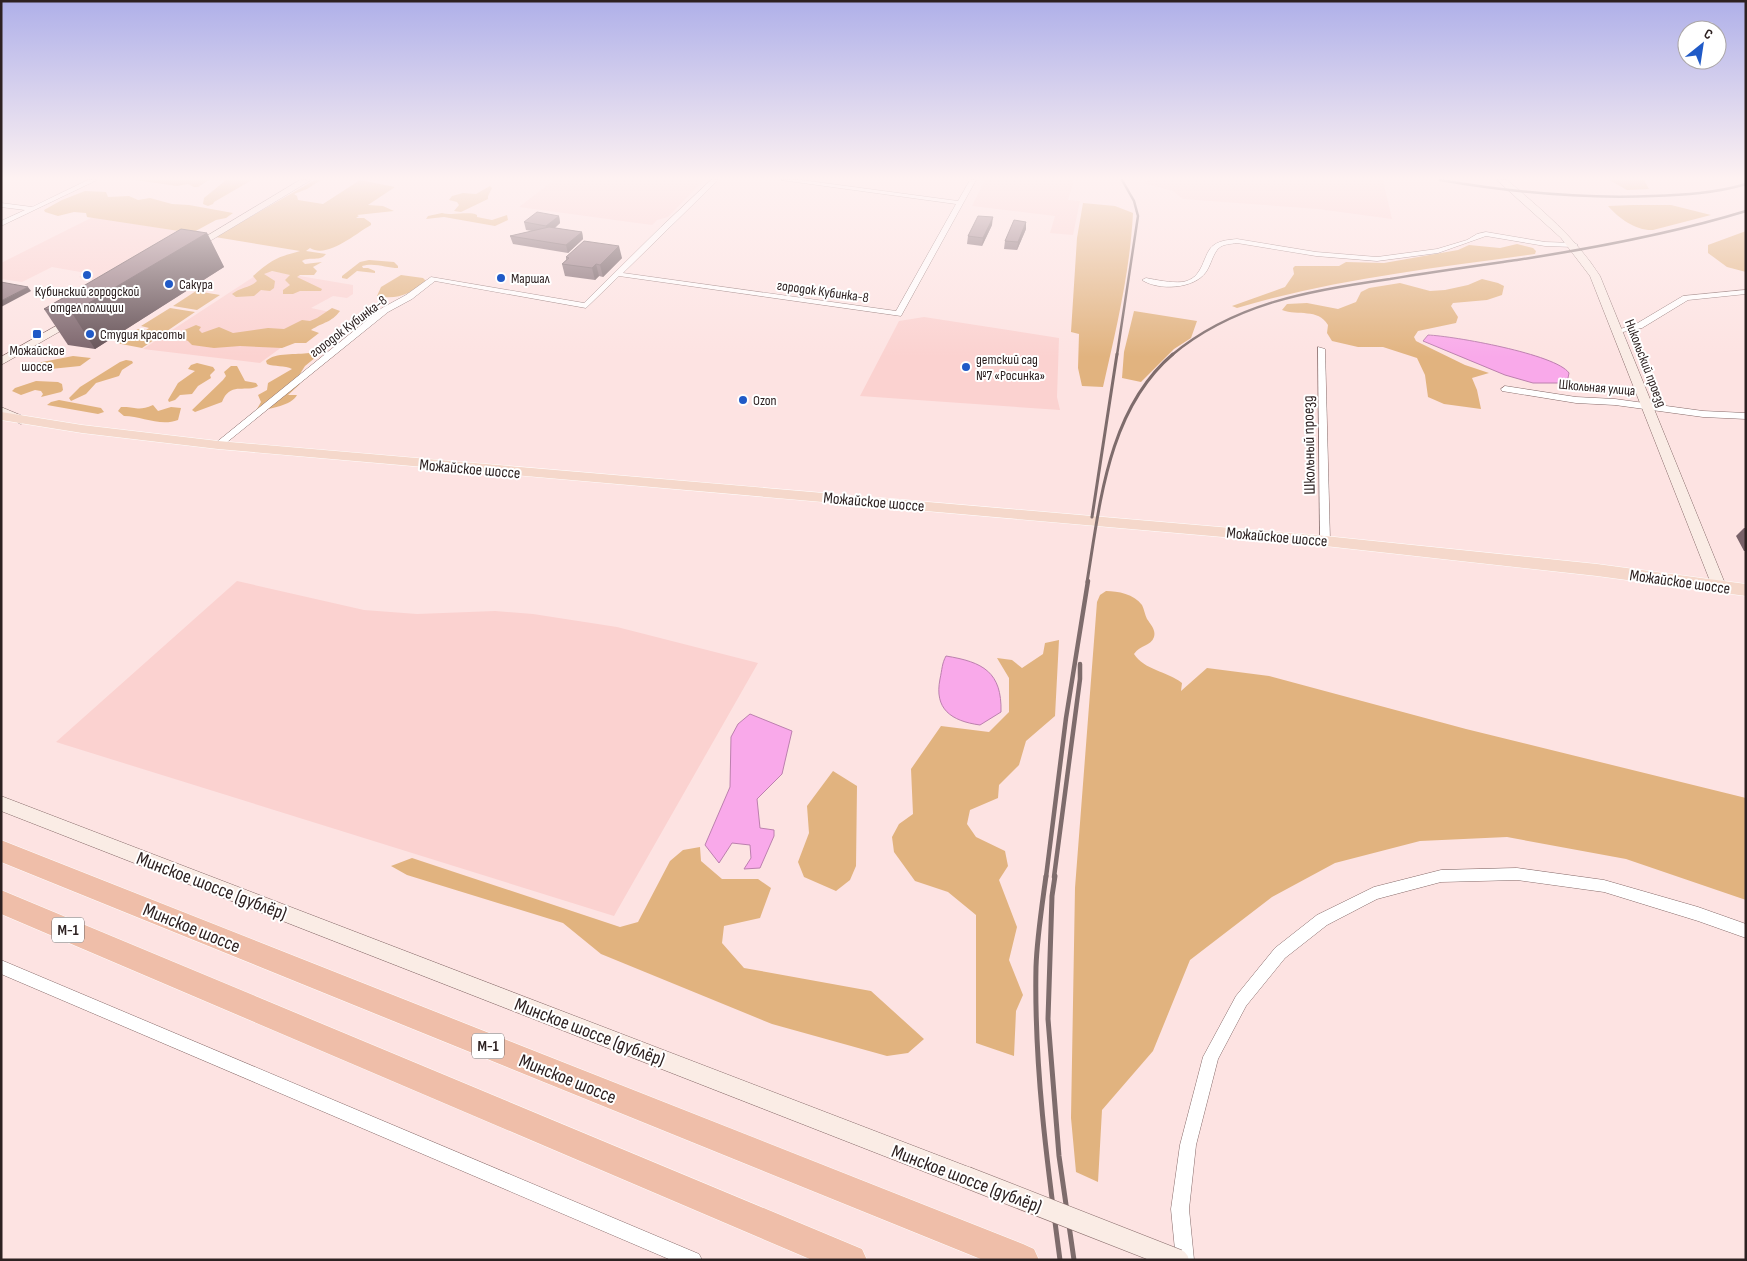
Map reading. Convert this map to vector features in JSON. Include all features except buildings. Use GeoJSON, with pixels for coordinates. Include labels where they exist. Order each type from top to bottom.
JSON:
{"type":"FeatureCollection","features":[{"type":"Feature","properties":{"kind":"highway","name":"Минское шоссе"},"geometry":{"type":"LineString","coordinates":[[1,851],[1023,1260]]}},
{"type":"Feature","properties":{"kind":"highway","name":"М-1"},"geometry":{"type":"LineString","coordinates":[[1,902],[851,1260]]}},
{"type":"Feature","properties":{"kind":"main road"},"geometry":{"type":"LineString","coordinates":[[180,255],[207,239]]}},
{"type":"Feature","properties":{"kind":"main road","name":"Никольский проезд"},"geometry":{"type":"LineString","coordinates":[[1567,239],[1586,260],[1595,276],[1719,586]]}},
{"type":"Feature","properties":{"kind":"main road"},"geometry":{"type":"LineString","coordinates":[[1,364],[80,315]]}},
{"type":"Feature","properties":{"kind":"main road"},"geometry":{"type":"LineString","coordinates":[[1,358],[26,348]]}},
{"type":"Feature","properties":{"kind":"main road"},"geometry":{"type":"LineString","coordinates":[[1,410],[21,420]]}},
{"type":"Feature","properties":{"kind":"main road","name":"Можайское шоссе"},"geometry":{"type":"LineString","coordinates":[[1,416],[218,445],[1325,541],[1746,590]]}},
{"type":"Feature","properties":{"kind":"main road"},"geometry":{"type":"LineString","coordinates":[[1,420],[21,420]]}},
{"type":"Feature","properties":{"kind":"main road","name":"Минское шоссе (дублёр)"},"geometry":{"type":"LineString","coordinates":[[1,803],[1178,1260]]}},
{"type":"Feature","properties":{"kind":"street","name":"городок Кубинка-8"},"geometry":{"type":"LineString","coordinates":[[218,445],[385,310],[434,279],[586,306],[652,239]]}},
{"type":"Feature","properties":{"kind":"street","name":"городок Кубинка-8"},"geometry":{"type":"LineString","coordinates":[[618,274],[898,314],[940,239]]}},
{"type":"Feature","properties":{"kind":"street"},"geometry":{"type":"LineString","coordinates":[[1146,280],[1177,285],[1194,281],[1207,267],[1215,247],[1225,242],[1237,241],[1316,254],[1377,259],[1438,250],[1473,239]]}},
{"type":"Feature","properties":{"kind":"street"},"geometry":{"type":"LineString","coordinates":[[1515,239],[1545,244],[1574,245]]}},
{"type":"Feature","properties":{"kind":"street"},"geometry":{"type":"LineString","coordinates":[[1618,331],[1639,326],[1686,298],[1746,292]]}},
{"type":"Feature","properties":{"kind":"street","name":"Школьный проезд"},"geometry":{"type":"LineString","coordinates":[[1321,349],[1325,541]]}},
{"type":"Feature","properties":{"kind":"street","name":"Школьная улица"},"geometry":{"type":"LineString","coordinates":[[1505,389],[1576,400],[1646,405],[1703,414],[1746,416]]}},
{"type":"Feature","properties":{"kind":"street"},"geometry":{"type":"LineString","coordinates":[[1185,1260],[1180,1209],[1188,1145],[1211,1057],[1241,1001],[1280,953],[1322,920],[1374,893],[1441,876],[1517,874],[1604,886],[1698,914],[1746,931]]}},
{"type":"Feature","properties":{"kind":"street"},"geometry":{"type":"LineString","coordinates":[[1,967],[693,1260]]}},
{"type":"Feature","properties":{"kind":"shaded area"},"geometry":{"type":"Polygon","coordinates":[[[49,239],[171,239],[163,241],[93,280],[79,277],[86,273],[52,267],[22,282],[1,279],[1,263],[49,239]]]}},
{"type":"Feature","properties":{"kind":"shaded area"},"geometry":{"type":"Polygon","coordinates":[[[226,239],[350,239],[333,248],[317,250],[310,248],[306,251],[326,254],[321,258],[302,261],[305,264],[322,262],[313,267],[317,271],[314,275],[300,275],[297,277],[322,289],[321,291],[300,291],[293,294],[283,294],[283,290],[290,285],[285,280],[290,275],[272,271],[264,274],[275,281],[274,288],[270,291],[261,290],[254,296],[236,297],[232,294],[257,281],[253,276],[265,266],[279,258],[300,251],[226,239]]]}},
{"type":"Feature","properties":{"kind":"shaded area"},"geometry":{"type":"Polygon","coordinates":[[[1077,239],[1131,239],[1126,279],[1103,387],[1082,386],[1078,368],[1079,334],[1071,332],[1077,239]]]}},
{"type":"Feature","properties":{"kind":"shaded area"},"geometry":{"type":"Polygon","coordinates":[[[1725,239],[1746,239],[1746,272],[1727,267],[1708,253],[1708,245],[1725,239]]]}},
{"type":"Feature","properties":{"kind":"shaded area"},"geometry":{"type":"Polygon","coordinates":[[[1517,244],[1533,248],[1536,251],[1535,254],[1385,275],[1310,289],[1237,308],[1232,306],[1285,287],[1294,274],[1293,268],[1295,266],[1339,266],[1346,262],[1384,263],[1458,250],[1469,245],[1500,248],[1517,244]]]}},
{"type":"Feature","properties":{"kind":"shaded area"},"geometry":{"type":"Polygon","coordinates":[[[369,260],[394,262],[398,268],[367,265],[362,266],[363,268],[375,271],[375,273],[357,271],[347,279],[342,278],[360,262],[369,260]]]}},
{"type":"Feature","properties":{"kind":"shaded area"},"geometry":{"type":"Polygon","coordinates":[[[264,270],[353,285],[353,294],[347,298],[333,296],[311,308],[330,312],[260,363],[143,349],[264,270]]]}},
{"type":"Feature","properties":{"kind":"shaded area"},"geometry":{"type":"Polygon","coordinates":[[[401,275],[423,278],[426,281],[403,295],[391,297],[377,296],[381,287],[401,275]]]}},
{"type":"Feature","properties":{"kind":"shaded area"},"geometry":{"type":"Polygon","coordinates":[[[1482,279],[1504,286],[1502,295],[1487,300],[1453,303],[1451,306],[1458,317],[1456,323],[1418,331],[1414,337],[1416,341],[1465,365],[1489,373],[1472,378],[1481,409],[1444,404],[1428,397],[1425,375],[1417,358],[1383,347],[1358,347],[1332,341],[1327,333],[1328,325],[1319,316],[1282,310],[1287,304],[1307,303],[1338,309],[1356,302],[1361,292],[1369,288],[1400,283],[1430,291],[1468,285],[1482,279]]]}},
{"type":"Feature","properties":{"kind":"shaded area"},"geometry":{"type":"Polygon","coordinates":[[[196,291],[220,295],[197,310],[173,306],[196,291]]]}},
{"type":"Feature","properties":{"kind":"shaded area"},"geometry":{"type":"Polygon","coordinates":[[[170,308],[195,312],[142,348],[116,343],[138,329],[146,330],[149,328],[141,326],[170,308]]]}},
{"type":"Feature","properties":{"kind":"shaded area"},"geometry":{"type":"Polygon","coordinates":[[[332,308],[340,311],[330,320],[311,330],[319,333],[306,343],[295,343],[282,348],[240,346],[214,348],[192,345],[180,337],[182,331],[196,325],[201,327],[199,330],[202,333],[219,327],[233,333],[268,328],[284,329],[302,320],[310,321],[317,318],[332,308]]]}},
{"type":"Feature","properties":{"kind":"shaded area"},"geometry":{"type":"Polygon","coordinates":[[[1134,311],[1197,321],[1191,338],[1174,349],[1141,382],[1122,378],[1124,352],[1134,311]]]}},
{"type":"Feature","properties":{"kind":"shaded area","name":"детский сад №7 «Росинка»"},"geometry":{"type":"Polygon","coordinates":[[[924,317],[1059,338],[1057,397],[1060,410],[860,396],[899,321],[924,317]]]}},
{"type":"Feature","properties":{"kind":"shaded area"},"geometry":{"type":"Polygon","coordinates":[[[1428,335],[1480,342],[1545,359],[1560,366],[1569,373],[1567,383],[1533,383],[1505,375],[1423,341],[1428,335]]]}},
{"type":"Feature","properties":{"kind":"shaded area"},"geometry":{"type":"Polygon","coordinates":[[[309,353],[316,357],[305,366],[296,380],[300,384],[288,395],[297,395],[294,399],[280,406],[259,411],[257,409],[261,402],[258,395],[267,390],[268,383],[292,369],[270,365],[266,361],[280,355],[309,353]]]}},
{"type":"Feature","properties":{"kind":"shaded area"},"geometry":{"type":"Polygon","coordinates":[[[73,356],[91,358],[80,366],[41,370],[33,366],[37,363],[73,356]]]}},
{"type":"Feature","properties":{"kind":"shaded area"},"geometry":{"type":"Polygon","coordinates":[[[126,360],[133,363],[122,370],[119,376],[96,383],[86,394],[71,401],[69,398],[80,387],[126,360]]]}},
{"type":"Feature","properties":{"kind":"shaded area"},"geometry":{"type":"Polygon","coordinates":[[[197,363],[213,367],[215,370],[210,375],[211,378],[198,386],[192,394],[180,395],[175,400],[169,402],[168,400],[178,383],[195,371],[188,369],[191,365],[197,363]]]}},
{"type":"Feature","properties":{"kind":"shaded area"},"geometry":{"type":"Polygon","coordinates":[[[231,366],[237,366],[245,381],[256,383],[258,386],[234,390],[225,396],[222,402],[195,412],[192,410],[223,380],[226,376],[224,372],[231,366]]]}},
{"type":"Feature","properties":{"kind":"shaded area"},"geometry":{"type":"Polygon","coordinates":[[[36,381],[58,382],[62,384],[63,390],[41,397],[43,394],[41,391],[35,390],[21,395],[12,391],[15,388],[36,381]]]}},
{"type":"Feature","properties":{"kind":"shaded area"},"geometry":{"type":"Polygon","coordinates":[[[59,400],[101,408],[104,412],[98,414],[47,405],[59,400]]]}},
{"type":"Feature","properties":{"kind":"shaded area"},"geometry":{"type":"Polygon","coordinates":[[[153,405],[158,411],[171,407],[181,408],[178,420],[158,422],[124,416],[118,411],[121,407],[140,408],[153,405]]]}},
{"type":"Feature","properties":{"kind":"shaded area"},"geometry":{"type":"Polygon","coordinates":[[[237,581],[364,610],[417,614],[495,611],[533,614],[617,627],[758,663],[614,916],[56,742],[237,581]]]}},
{"type":"Feature","properties":{"kind":"shaded area"},"geometry":{"type":"Polygon","coordinates":[[[1106,591],[1126,594],[1135,598],[1142,605],[1147,619],[1154,630],[1154,637],[1153,640],[1134,654],[1144,664],[1182,683],[1181,691],[1207,668],[1269,676],[1466,729],[1746,798],[1746,900],[1626,859],[1507,837],[1420,841],[1335,863],[1272,897],[1190,960],[1153,1051],[1102,1110],[1098,1182],[1076,1172],[1071,1118],[1075,888],[1097,602],[1100,595],[1106,591]]]}},
{"type":"Feature","properties":{"kind":"shaded area"},"geometry":{"type":"Polygon","coordinates":[[[1059,640],[1055,716],[1026,741],[1019,765],[999,785],[998,798],[970,810],[967,824],[976,837],[1005,851],[1008,866],[999,880],[1017,927],[1009,960],[1023,995],[1016,1011],[1014,1056],[976,1043],[976,915],[948,892],[915,881],[894,852],[892,837],[899,824],[913,814],[911,769],[941,726],[989,732],[1009,712],[1009,678],[997,658],[1012,660],[1022,668],[1043,654],[1045,643],[1059,640]]]}},
{"type":"Feature","properties":{"kind":"shaded area"},"geometry":{"type":"Polygon","coordinates":[[[946,656],[959,658],[988,671],[998,687],[1001,712],[980,725],[953,717],[947,712],[942,706],[939,689],[942,667],[946,656]]]}},
{"type":"Feature","properties":{"kind":"shaded area"},"geometry":{"type":"Polygon","coordinates":[[[750,714],[792,731],[782,774],[757,799],[760,828],[774,830],[774,836],[760,868],[744,869],[751,858],[750,845],[732,843],[719,863],[705,845],[730,787],[731,737],[738,724],[750,714]]]}},
{"type":"Feature","properties":{"kind":"shaded area"},"geometry":{"type":"Polygon","coordinates":[[[833,771],[857,786],[856,866],[850,880],[836,891],[804,877],[798,862],[809,833],[807,806],[833,771]]]}},
{"type":"Feature","properties":{"kind":"shaded area"},"geometry":{"type":"Polygon","coordinates":[[[700,847],[701,861],[722,879],[758,879],[771,888],[760,918],[724,926],[722,943],[744,968],[871,991],[924,1039],[908,1053],[887,1056],[772,1024],[601,954],[563,923],[407,875],[391,866],[412,858],[620,927],[638,922],[670,861],[683,850],[700,847]]]}},
{"type":"Feature","properties":{"kind":"railway"},"geometry":{"type":"LineString","coordinates":[[1117,355],[1135,239]]}},
{"type":"Feature","properties":{"kind":"railway"},"geometry":{"type":"LineString","coordinates":[[1172,355],[1196,337],[1221,323],[1248,311],[1303,294],[1361,283],[1517,260],[1633,239]]}},
{"type":"Feature","properties":{"kind":"railway"},"geometry":{"type":"LineString","coordinates":[[1092,517],[1117,354]]}},
{"type":"Feature","properties":{"kind":"railway"},"geometry":{"type":"LineString","coordinates":[[1087,582],[1103,490],[1110,459],[1121,429],[1134,402],[1151,376],[1172,355]]}},
{"type":"Feature","properties":{"kind":"railway"},"geometry":{"type":"LineString","coordinates":[[1046,877],[1066,718],[1088,581]]}},
{"type":"Feature","properties":{"kind":"railway"},"geometry":{"type":"LineString","coordinates":[[1054,877],[1080,679],[1080,664]]}},
{"type":"Feature","properties":{"kind":"railway"},"geometry":{"type":"LineString","coordinates":[[1046,876],[1036,967],[1037,1040],[1046,1151],[1060,1260]]}},
{"type":"Feature","properties":{"kind":"railway"},"geometry":{"type":"LineString","coordinates":[[1055,876],[1052,896],[1048,1019],[1059,1156],[1074,1260]]}},
{"type":"Feature","properties":{"kind":"place","name":"Кубинский городской отдел полиции"},"geometry":{"type":"Point","coordinates":[87,275]}},
{"type":"Feature","properties":{"kind":"place","name":"Маршал"},"geometry":{"type":"Point","coordinates":[501,278]}},
{"type":"Feature","properties":{"kind":"place","name":"Сакура"},"geometry":{"type":"Point","coordinates":[169,284]}},
{"type":"Feature","properties":{"kind":"place","name":"Можайское шоссе"},"geometry":{"type":"Point","coordinates":[37,334]}},
{"type":"Feature","properties":{"kind":"place","name":"Студия красоты"},"geometry":{"type":"Point","coordinates":[90,334]}},
{"type":"Feature","properties":{"kind":"place","name":"детский сад №7 «Росинка»"},"geometry":{"type":"Point","coordinates":[966,367]}},
{"type":"Feature","properties":{"kind":"place","name":"Ozon"},"geometry":{"type":"Point","coordinates":[743,400]}}]}
